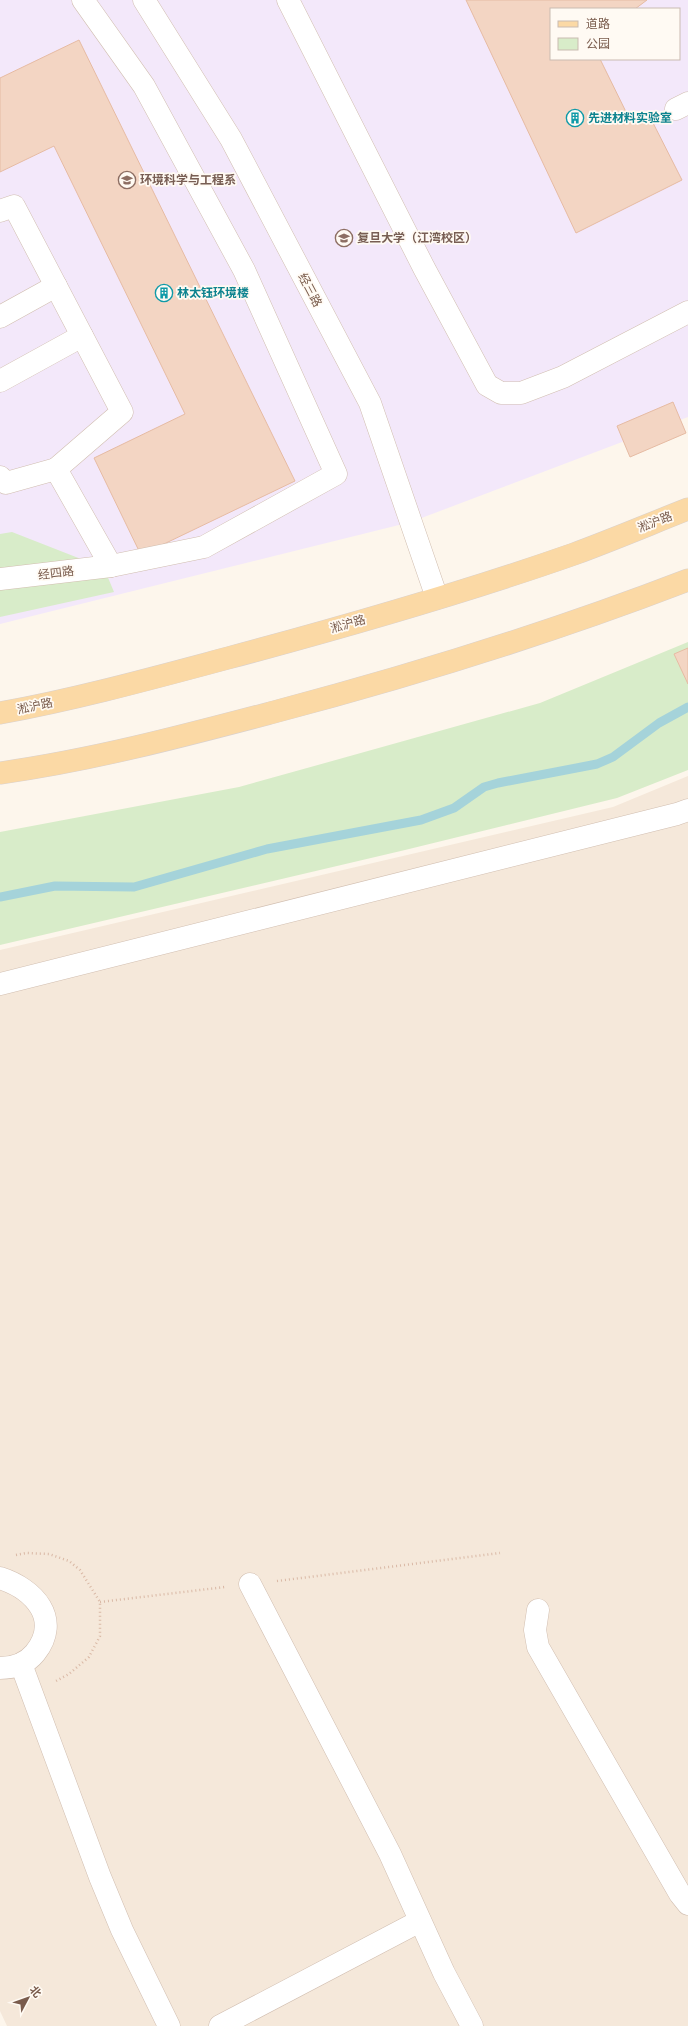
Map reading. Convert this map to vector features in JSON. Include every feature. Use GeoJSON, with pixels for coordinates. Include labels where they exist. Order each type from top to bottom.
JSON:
{"type":"FeatureCollection","features":[{"type":"Feature","properties":{"kind":"main road","name":"淞沪路"},"geometry":{"type":"LineString","coordinates":[[0,713],[36,706],[151,678],[305,637],[437,598],[574,554],[688,509]]}},
{"type":"Feature","properties":{"kind":"main road"},"geometry":{"type":"LineString","coordinates":[[0,773],[49,766],[168,740],[332,696],[601,613],[688,580]]}},
{"type":"Feature","properties":{"kind":"lane","name":"经四路"},"geometry":{"type":"LineString","coordinates":[[0,579],[112,566],[204,547],[336,474],[244,270],[144,86],[83,0]]}},
{"type":"Feature","properties":{"kind":"lane","name":"经三路"},"geometry":{"type":"LineString","coordinates":[[144,0],[231,139],[370,403],[437,598]]}},
{"type":"Feature","properties":{"kind":"lane"},"geometry":{"type":"LineString","coordinates":[[288,0],[424,268],[487,385],[501,393],[521,393],[563,377],[688,312]]}},
{"type":"Feature","properties":{"kind":"lane"},"geometry":{"type":"LineString","coordinates":[[0,211],[14,206],[122,412],[56,469],[6,483],[0,477]]}},
{"type":"Feature","properties":{"kind":"lane"},"geometry":{"type":"LineString","coordinates":[[0,317],[56,286]]}},
{"type":"Feature","properties":{"kind":"lane"},"geometry":{"type":"LineString","coordinates":[[0,381],[82,336]]}},
{"type":"Feature","properties":{"kind":"lane"},"geometry":{"type":"LineString","coordinates":[[56,469],[112,566]]}},
{"type":"Feature","properties":{"kind":"lane"},"geometry":{"type":"LineString","coordinates":[[0,984],[670,816],[688,810]]}},
{"type":"Feature","properties":{"kind":"lane"},"geometry":{"type":"LineString","coordinates":[[0,1578],[16,1583],[34,1597],[44,1614],[47,1627],[41,1646],[29,1661],[10,1666],[122,1930],[169,2026]]}},
{"type":"Feature","properties":{"kind":"lane"},"geometry":{"type":"LineString","coordinates":[[250,1584],[390,1854],[444,1973],[472,2026]]}},
{"type":"Feature","properties":{"kind":"lane"},"geometry":{"type":"LineString","coordinates":[[538,1610],[534,1630],[541,1654],[680,1894],[688,1904]]}},
{"type":"Feature","properties":{"kind":"lane"},"geometry":{"type":"LineString","coordinates":[[220,2026],[420,1921]]}},
{"type":"Feature","properties":{"kind":"path"},"geometry":{"type":"LineString","coordinates":[[100,1602],[500,1553]]}},
{"type":"Feature","properties":{"kind":"shaded area","name":"复旦大学（江湾校区）"},"geometry":{"type":"Polygon","coordinates":[[[0,0],[688,0],[688,417],[411,522],[0,624],[0,0]]]}},
{"type":"Feature","properties":{"kind":"shaded area"},"geometry":{"type":"Polygon","coordinates":[[[688,776],[688,2026],[7,2026],[0,2011],[0,950],[613,807],[688,776]]]}},
{"type":"Feature","properties":{"kind":"green space"},"geometry":{"type":"Polygon","coordinates":[[[12,532],[104,568],[114,592],[0,617],[0,534],[12,532]]]}},
{"type":"Feature","properties":{"kind":"green space"},"geometry":{"type":"Polygon","coordinates":[[[688,642],[688,770],[617,798],[405,850],[0,945],[0,832],[239,787],[540,703],[688,642]]]}},
{"type":"Feature","properties":{"kind":"building","name":"先进材料实验室"},"geometry":{"type":"Polygon","coordinates":[[[466,0],[647,0],[636,8],[550,8],[550,60],[600,60],[631,122],[649,115],[682,180],[576,233],[466,0]]]}},
{"type":"Feature","properties":{"kind":"building","name":"林太钰环境楼"},"geometry":{"type":"Polygon","coordinates":[[[79,40],[295,481],[141,555],[94,458],[185,414],[54,146],[0,172],[0,78],[79,40]]]}},
{"type":"Feature","properties":{"kind":"building"},"geometry":{"type":"Polygon","coordinates":[[[673,402],[686,433],[630,457],[617,426],[673,402]]]}},
{"type":"Feature","properties":{"kind":"building"},"geometry":{"type":"Polygon","coordinates":[[[688,648],[688,684],[674,654],[688,648]]]}},
{"type":"Feature","properties":{"kind":"waterway"},"geometry":{"type":"LineString","coordinates":[[0,897],[55,886],[134,887],[267,849],[421,820],[454,808],[484,787],[597,764],[613,757],[659,723],[688,707]]}},
{"type":"Feature","properties":{"kind":"place","name":"先进材料实验室"},"geometry":{"type":"Point","coordinates":[575,118]}},
{"type":"Feature","properties":{"kind":"place","name":"环境科学与工程系"},"geometry":{"type":"Point","coordinates":[127,180]}},
{"type":"Feature","properties":{"kind":"place","name":"复旦大学（江湾校区）"},"geometry":{"type":"Point","coordinates":[344,238]}},
{"type":"Feature","properties":{"kind":"place","name":"林太钰环境楼"},"geometry":{"type":"Point","coordinates":[164,293]}}]}
